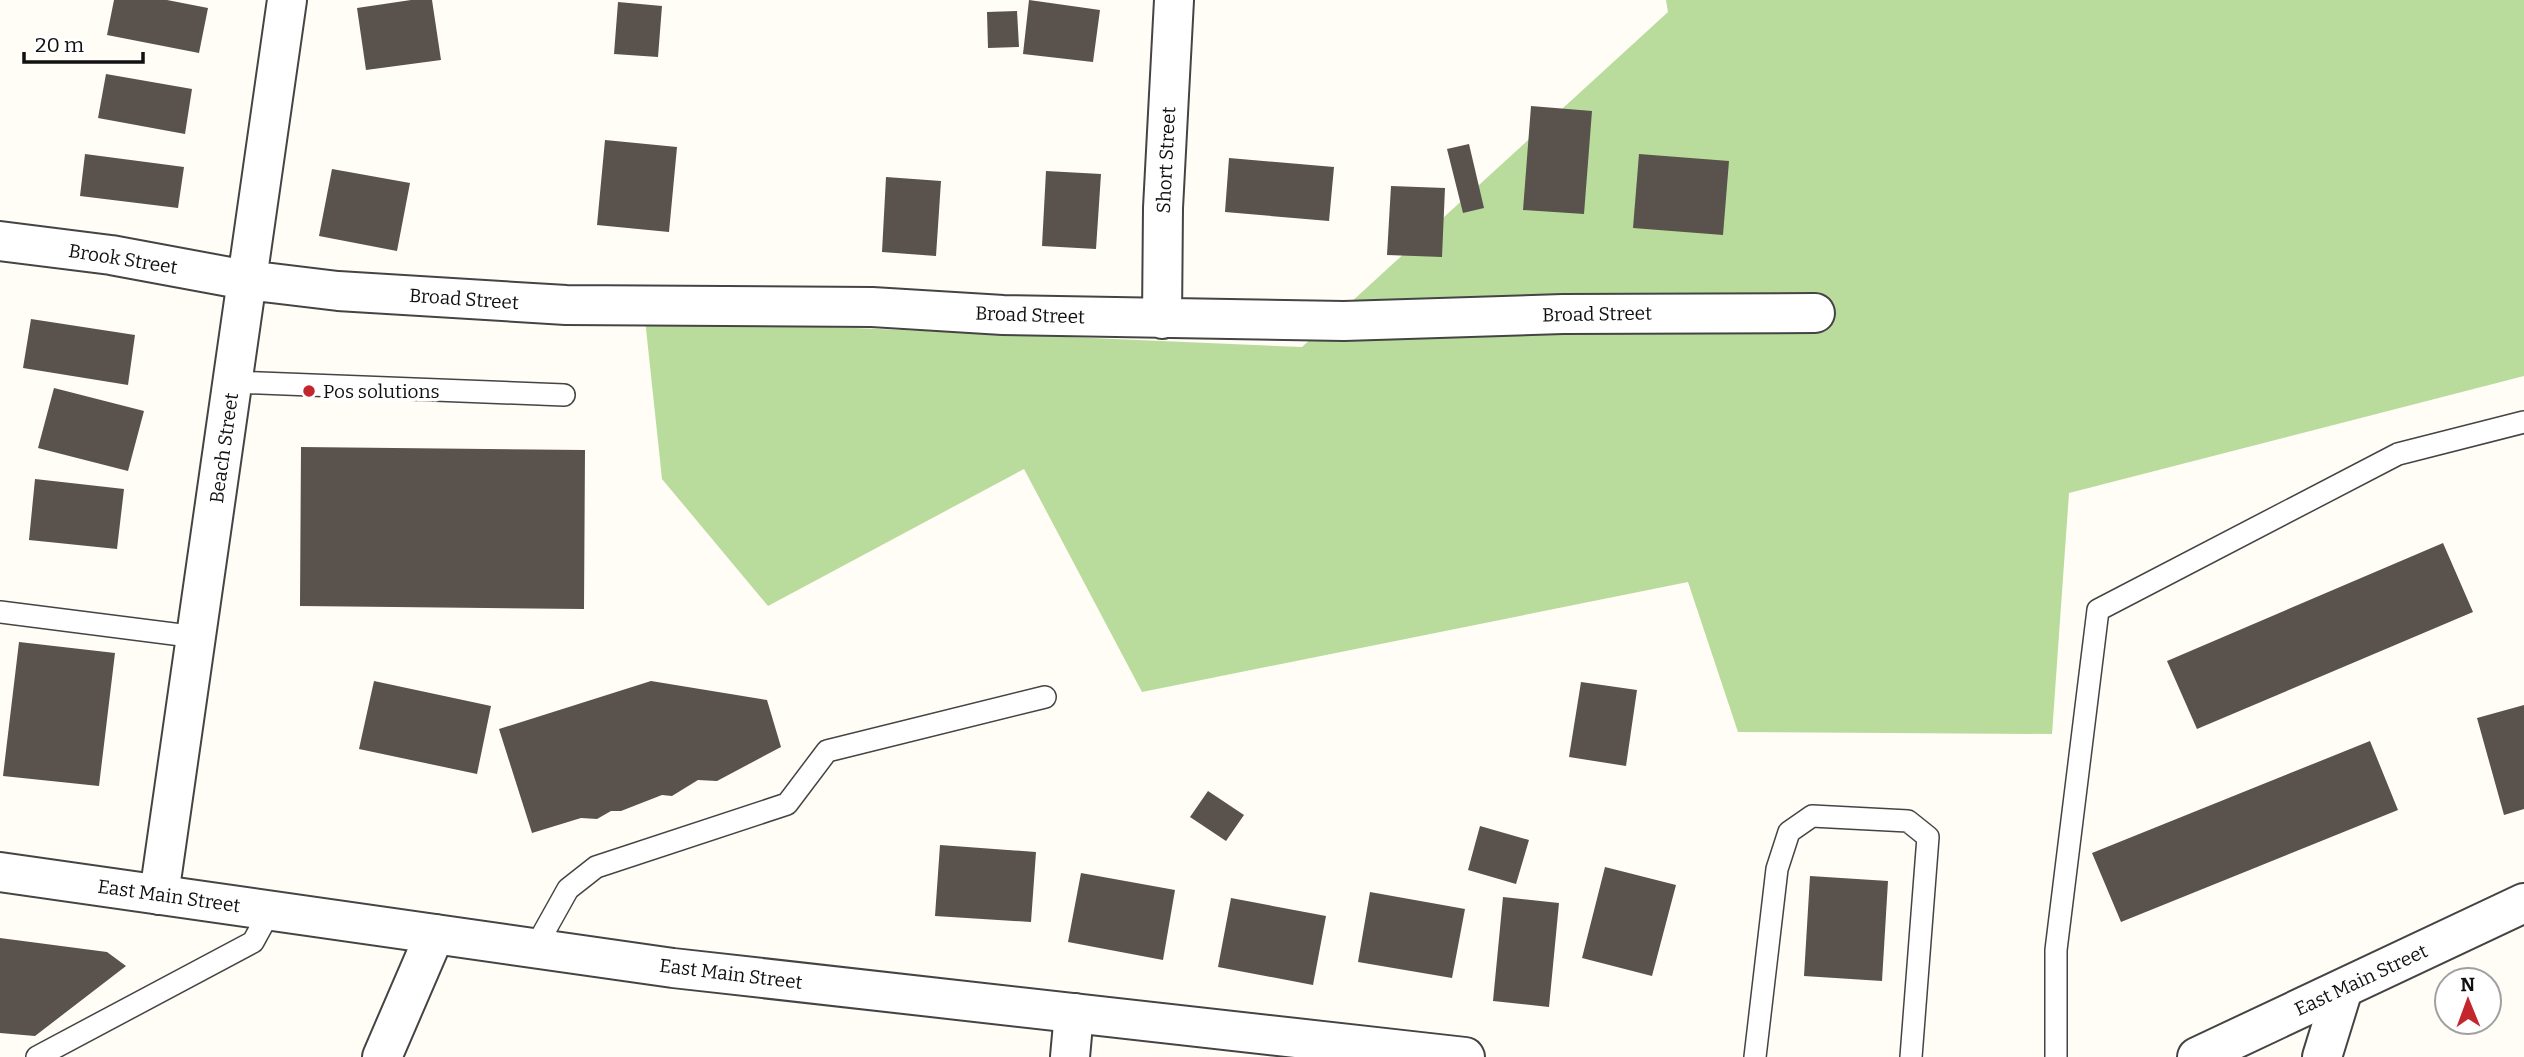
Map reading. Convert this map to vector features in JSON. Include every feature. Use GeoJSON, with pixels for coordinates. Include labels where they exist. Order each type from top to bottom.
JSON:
{"type":"FeatureCollection","features":[{"type":"Feature","properties":{"kind":"street","name":"Beach Street"},"geometry":{"type":"LineString","coordinates":[[159,895],[287,0]]}},
{"type":"Feature","properties":{"kind":"street","name":"Short Street"},"geometry":{"type":"LineString","coordinates":[[1162,319],[1163,208],[1174,0]]}},
{"type":"Feature","properties":{"kind":"street","name":"Brook Street"},"geometry":{"type":"LineString","coordinates":[[0,241],[111,255],[246,280]]}},
{"type":"Feature","properties":{"kind":"street","name":"Broad Street"},"geometry":{"type":"LineString","coordinates":[[246,280],[338,290],[566,305],[873,307],[1003,316],[1343,321],[1563,314],[1815,313]]}},
{"type":"Feature","properties":{"kind":"street","name":"East Main Street"},"geometry":{"type":"LineString","coordinates":[[0,872],[673,968],[1465,1057]]}},
{"type":"Feature","properties":{"kind":"street","name":"East Main Street"},"geometry":{"type":"LineString","coordinates":[[2197,1057],[2524,903]]}},
{"type":"Feature","properties":{"kind":"street"},"geometry":{"type":"LineString","coordinates":[[382,1057],[435,934]]}},
{"type":"Feature","properties":{"kind":"street"},"geometry":{"type":"LineString","coordinates":[[2322,1057],[2343,989]]}},
{"type":"Feature","properties":{"kind":"street"},"geometry":{"type":"LineString","coordinates":[[1070,1057],[1074,1013]]}},
{"type":"Feature","properties":{"kind":"lane"},"geometry":{"type":"LineString","coordinates":[[233,382],[564,396]]}},
{"type":"Feature","properties":{"kind":"lane"},"geometry":{"type":"LineString","coordinates":[[2056,1057],[2056,950],[2098,610],[2398,454],[2524,422]]}},
{"type":"Feature","properties":{"kind":"lane"},"geometry":{"type":"LineString","coordinates":[[0,612],[197,638]]}},
{"type":"Feature","properties":{"kind":"lane"},"geometry":{"type":"LineString","coordinates":[[535,948],[568,889],[596,867],[787,804],[827,751],[1045,697]]}},
{"type":"Feature","properties":{"kind":"lane"},"geometry":{"type":"LineString","coordinates":[[1755,1057],[1776,869],[1789,832],[1812,816],[1908,821],[1927,838],[1911,1057]]}},
{"type":"Feature","properties":{"kind":"lane"},"geometry":{"type":"LineString","coordinates":[[37,1057],[253,942],[270,911]]}},
{"type":"Feature","properties":{"kind":"green space"},"geometry":{"type":"Polygon","coordinates":[[[1666,0],[2524,0],[2524,376],[2069,493],[2052,734],[1738,732],[1688,582],[1142,692],[1024,469],[768,606],[662,479],[645,319],[1302,347],[1668,12],[1666,0]]]}},
{"type":"Feature","properties":{"kind":"building"},"geometry":{"type":"Polygon","coordinates":[[[114,0],[167,0],[208,8],[199,53],[107,35],[114,0]]]}},
{"type":"Feature","properties":{"kind":"building"},"geometry":{"type":"Polygon","coordinates":[[[411,0],[432,0],[441,60],[366,70],[357,8],[411,0]]]}},
{"type":"Feature","properties":{"kind":"building"},"geometry":{"type":"Polygon","coordinates":[[[1029,0],[1100,10],[1093,62],[1023,54],[1029,0]]]}},
{"type":"Feature","properties":{"kind":"building"},"geometry":{"type":"Polygon","coordinates":[[[618,2],[662,6],[658,57],[614,54],[618,2]]]}},
{"type":"Feature","properties":{"kind":"building"},"geometry":{"type":"Polygon","coordinates":[[[1017,11],[1019,47],[988,48],[987,12],[1017,11]]]}},
{"type":"Feature","properties":{"kind":"building"},"geometry":{"type":"Polygon","coordinates":[[[106,74],[192,89],[185,134],[98,118],[106,74]]]}},
{"type":"Feature","properties":{"kind":"building"},"geometry":{"type":"Polygon","coordinates":[[[1531,106],[1592,111],[1584,214],[1523,210],[1531,106]]]}},
{"type":"Feature","properties":{"kind":"building"},"geometry":{"type":"Polygon","coordinates":[[[605,140],[677,147],[669,232],[597,225],[605,140]]]}},
{"type":"Feature","properties":{"kind":"building"},"geometry":{"type":"Polygon","coordinates":[[[1469,144],[1484,208],[1463,213],[1447,149],[1469,144]]]}},
{"type":"Feature","properties":{"kind":"building"},"geometry":{"type":"Polygon","coordinates":[[[85,154],[184,167],[178,208],[80,196],[85,154]]]}},
{"type":"Feature","properties":{"kind":"building"},"geometry":{"type":"Polygon","coordinates":[[[1639,154],[1729,161],[1723,235],[1633,228],[1639,154]]]}},
{"type":"Feature","properties":{"kind":"building"},"geometry":{"type":"Polygon","coordinates":[[[1229,158],[1334,167],[1329,221],[1225,212],[1229,158]]]}},
{"type":"Feature","properties":{"kind":"building"},"geometry":{"type":"Polygon","coordinates":[[[332,169],[410,183],[397,251],[319,236],[332,169]]]}},
{"type":"Feature","properties":{"kind":"building"},"geometry":{"type":"Polygon","coordinates":[[[1046,171],[1101,174],[1096,249],[1042,246],[1046,171]]]}},
{"type":"Feature","properties":{"kind":"building"},"geometry":{"type":"Polygon","coordinates":[[[886,177],[941,181],[936,256],[882,252],[886,177]]]}},
{"type":"Feature","properties":{"kind":"building"},"geometry":{"type":"Polygon","coordinates":[[[1391,186],[1445,188],[1442,257],[1387,255],[1391,186]]]}},
{"type":"Feature","properties":{"kind":"building"},"geometry":{"type":"Polygon","coordinates":[[[31,319],[135,335],[128,385],[23,368],[31,319]]]}},
{"type":"Feature","properties":{"kind":"building"},"geometry":{"type":"Polygon","coordinates":[[[54,388],[144,411],[128,471],[38,448],[54,388]]]}},
{"type":"Feature","properties":{"kind":"building"},"geometry":{"type":"Polygon","coordinates":[[[301,447],[585,450],[584,609],[300,606],[301,447]]]}},
{"type":"Feature","properties":{"kind":"building"},"geometry":{"type":"Polygon","coordinates":[[[35,479],[124,489],[117,549],[29,540],[35,479]]]}},
{"type":"Feature","properties":{"kind":"building"},"geometry":{"type":"Polygon","coordinates":[[[2443,543],[2473,612],[2197,729],[2167,661],[2443,543]]]}},
{"type":"Feature","properties":{"kind":"building"},"geometry":{"type":"Polygon","coordinates":[[[19,642],[115,653],[99,786],[3,776],[19,642]]]}},
{"type":"Feature","properties":{"kind":"building"},"geometry":{"type":"Polygon","coordinates":[[[374,681],[491,706],[477,774],[359,749],[374,681]]]}},
{"type":"Feature","properties":{"kind":"building"},"geometry":{"type":"Polygon","coordinates":[[[651,681],[767,700],[781,747],[717,781],[698,780],[672,796],[662,795],[621,811],[611,811],[597,819],[581,818],[532,833],[499,729],[651,681]]]}},
{"type":"Feature","properties":{"kind":"building"},"geometry":{"type":"Polygon","coordinates":[[[1581,682],[1637,690],[1626,766],[1569,757],[1581,682]]]}},
{"type":"Feature","properties":{"kind":"building"},"geometry":{"type":"Polygon","coordinates":[[[2524,705],[2524,809],[2504,815],[2477,718],[2524,705]]]}},
{"type":"Feature","properties":{"kind":"building"},"geometry":{"type":"Polygon","coordinates":[[[2370,741],[2398,810],[2121,922],[2092,853],[2370,741]]]}},
{"type":"Feature","properties":{"kind":"building"},"geometry":{"type":"Polygon","coordinates":[[[1208,791],[1244,815],[1226,841],[1190,817],[1208,791]]]}},
{"type":"Feature","properties":{"kind":"building"},"geometry":{"type":"Polygon","coordinates":[[[1480,826],[1529,840],[1516,884],[1468,870],[1480,826]]]}},
{"type":"Feature","properties":{"kind":"building"},"geometry":{"type":"Polygon","coordinates":[[[940,845],[1036,852],[1031,922],[935,916],[940,845]]]}},
{"type":"Feature","properties":{"kind":"building"},"geometry":{"type":"Polygon","coordinates":[[[1605,867],[1676,885],[1652,976],[1582,958],[1605,867]]]}},
{"type":"Feature","properties":{"kind":"building"},"geometry":{"type":"Polygon","coordinates":[[[1081,873],[1175,890],[1163,960],[1068,942],[1081,873]]]}},
{"type":"Feature","properties":{"kind":"building"},"geometry":{"type":"Polygon","coordinates":[[[1810,876],[1888,881],[1882,981],[1804,976],[1810,876]]]}},
{"type":"Feature","properties":{"kind":"building"},"geometry":{"type":"Polygon","coordinates":[[[1370,892],[1465,909],[1452,978],[1358,962],[1370,892]]]}},
{"type":"Feature","properties":{"kind":"building"},"geometry":{"type":"Polygon","coordinates":[[[1503,897],[1559,903],[1549,1007],[1493,1001],[1503,897]]]}},
{"type":"Feature","properties":{"kind":"building"},"geometry":{"type":"Polygon","coordinates":[[[1231,898],[1326,916],[1313,985],[1218,967],[1231,898]]]}},
{"type":"Feature","properties":{"kind":"building"},"geometry":{"type":"Polygon","coordinates":[[[0,938],[107,952],[126,966],[35,1036],[0,1033],[0,938]]]}},
{"type":"Feature","properties":{"kind":"place","name":"Pos solutions"},"geometry":{"type":"Point","coordinates":[309,391]}}]}
